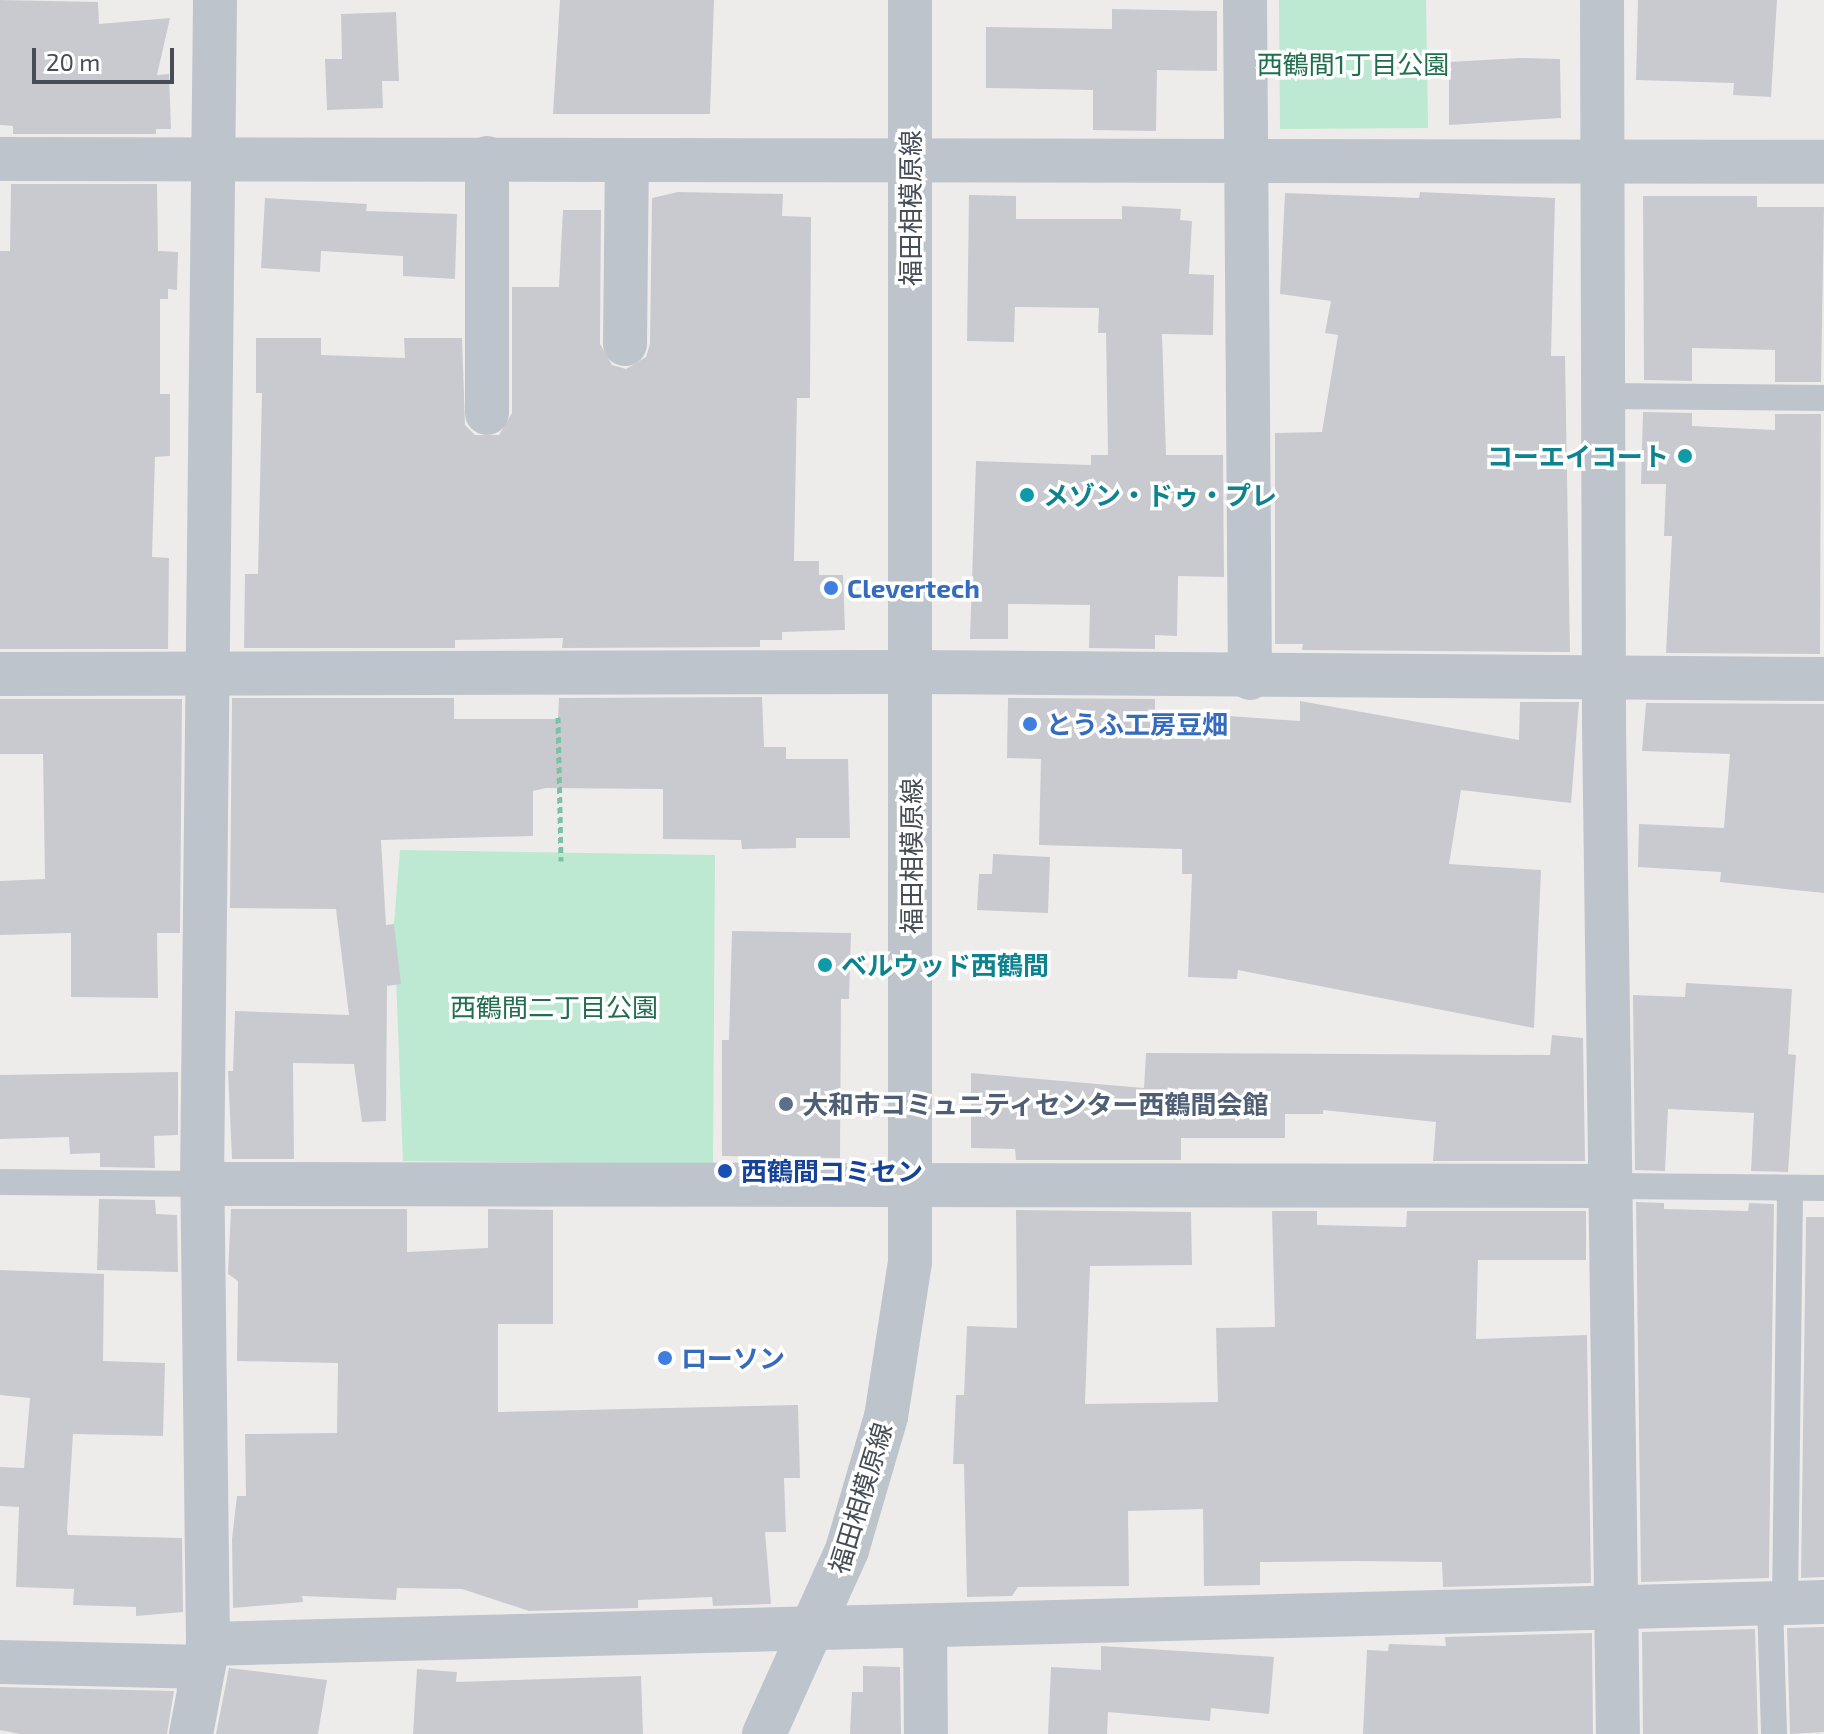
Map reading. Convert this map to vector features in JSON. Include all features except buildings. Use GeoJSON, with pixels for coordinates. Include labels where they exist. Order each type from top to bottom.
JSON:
{"type":"FeatureCollection","features":[{"type":"Feature","properties":{"kind":"street"},"geometry":{"type":"LineString","coordinates":[[191,1734],[206,1655],[202,1184],[215,0]]}},
{"type":"Feature","properties":{"kind":"street","name":"福田相模原線"},"geometry":{"type":"LineString","coordinates":[[764,1734],[815,1630],[847,1550],[886,1417],[910,1262],[910,0]]}},
{"type":"Feature","properties":{"kind":"street"},"geometry":{"type":"LineString","coordinates":[[1245,0],[1243,160],[1250,678]]}},
{"type":"Feature","properties":{"kind":"street"},"geometry":{"type":"LineString","coordinates":[[1602,0],[1601,396],[1609,1186],[1620,1608],[1618,1734]]}},
{"type":"Feature","properties":{"kind":"street"},"geometry":{"type":"LineString","coordinates":[[487,158],[487,413]]}},
{"type":"Feature","properties":{"kind":"street"},"geometry":{"type":"LineString","coordinates":[[0,159],[1824,162]]}},
{"type":"Feature","properties":{"kind":"street"},"geometry":{"type":"LineString","coordinates":[[625,344],[627,160]]}},
{"type":"Feature","properties":{"kind":"street"},"geometry":{"type":"LineString","coordinates":[[0,674],[209,672],[557,676],[911,672],[1250,678],[1824,679]]}},
{"type":"Feature","properties":{"kind":"street"},"geometry":{"type":"LineString","coordinates":[[202,1184],[1609,1186]]}},
{"type":"Feature","properties":{"kind":"street"},"geometry":{"type":"LineString","coordinates":[[0,1662],[815,1630],[1793,1603]]}},
{"type":"Feature","properties":{"kind":"street"},"geometry":{"type":"LineString","coordinates":[[925,1627],[926,1734]]}},
{"type":"Feature","properties":{"kind":"lane"},"geometry":{"type":"LineString","coordinates":[[1601,396],[1824,398]]}},
{"type":"Feature","properties":{"kind":"lane"},"geometry":{"type":"LineString","coordinates":[[0,1182],[202,1184]]}},
{"type":"Feature","properties":{"kind":"lane"},"geometry":{"type":"LineString","coordinates":[[1609,1186],[1824,1188]]}},
{"type":"Feature","properties":{"kind":"lane"},"geometry":{"type":"LineString","coordinates":[[1774,1734],[1793,1603],[1790,1188]]}},
{"type":"Feature","properties":{"kind":"path"},"geometry":{"type":"LineString","coordinates":[[557,676],[561,861]]}},
{"type":"Feature","properties":{"kind":"green space","name":"西鶴間1丁目公園"},"geometry":{"type":"Polygon","coordinates":[[[1279,0],[1426,0],[1428,128],[1280,129],[1279,0]]]}},
{"type":"Feature","properties":{"kind":"green space","name":"西鶴間二丁目公園"},"geometry":{"type":"Polygon","coordinates":[[[400,850],[715,855],[713,1164],[403,1161],[394,924],[400,850]]]}},
{"type":"Feature","properties":{"kind":"place","name":"コーエイコート"},"geometry":{"type":"Point","coordinates":[1685,456]}},
{"type":"Feature","properties":{"kind":"place","name":"メゾン・ドゥ・プレ"},"geometry":{"type":"Point","coordinates":[1027,495]}},
{"type":"Feature","properties":{"kind":"place","name":"Clevertech"},"geometry":{"type":"Point","coordinates":[831,588]}},
{"type":"Feature","properties":{"kind":"place","name":"とうふ工房豆畑"},"geometry":{"type":"Point","coordinates":[1030,724]}},
{"type":"Feature","properties":{"kind":"place","name":"ベルウッド西鶴間"},"geometry":{"type":"Point","coordinates":[825,965]}},
{"type":"Feature","properties":{"kind":"place","name":"大和市コミュニティセンター西鶴間会館"},"geometry":{"type":"Point","coordinates":[786,1104]}},
{"type":"Feature","properties":{"kind":"place","name":"西鶴間コミセン"},"geometry":{"type":"Point","coordinates":[725,1171]}},
{"type":"Feature","properties":{"kind":"place","name":"ローソン"},"geometry":{"type":"Point","coordinates":[665,1358]}}]}
